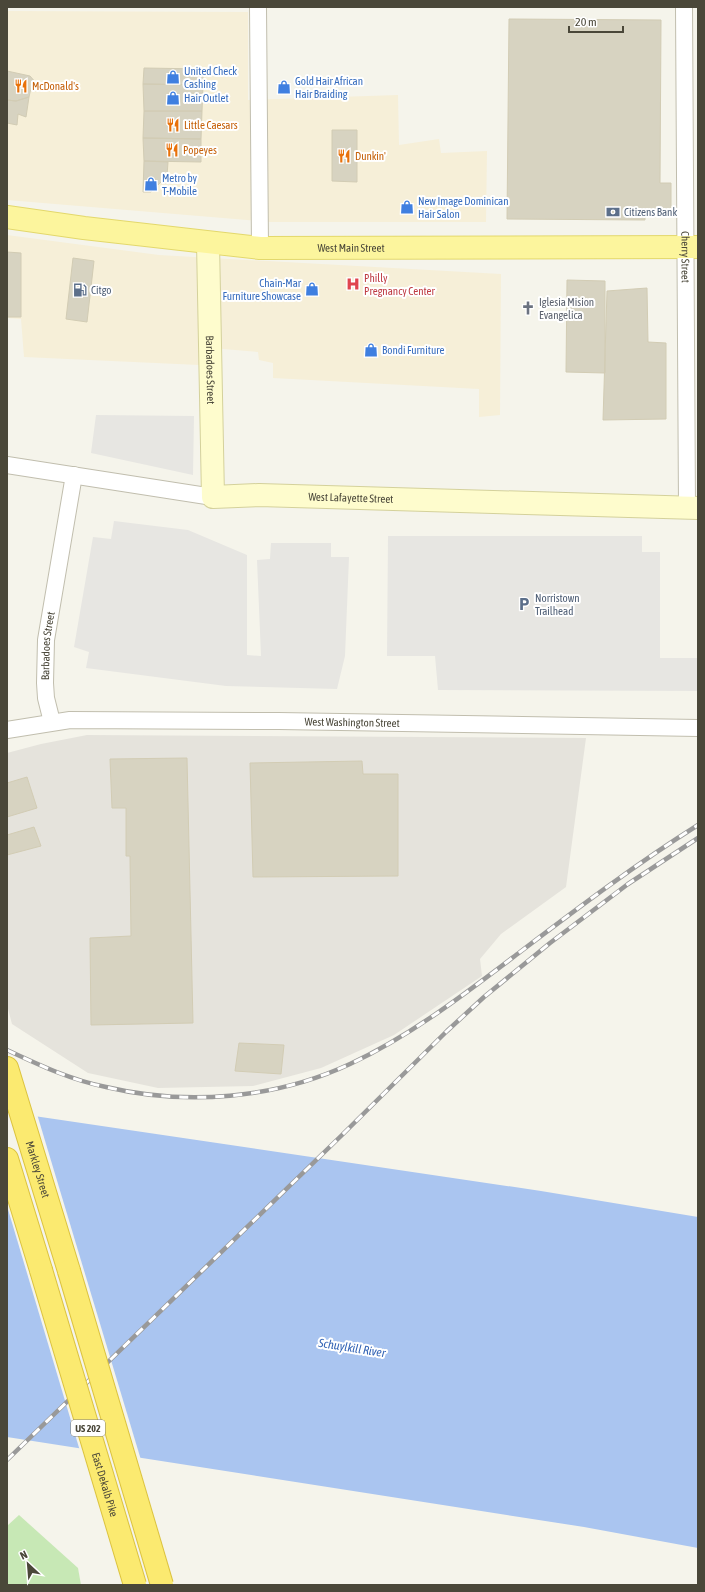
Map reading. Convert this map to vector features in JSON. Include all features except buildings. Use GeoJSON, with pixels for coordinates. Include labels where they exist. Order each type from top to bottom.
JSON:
{"type":"FeatureCollection","features":[{"type":"Feature","properties":{"kind":"highway","name":"Markley Street"},"geometry":{"type":"LineString","coordinates":[[7,1068],[162,1585]]}},
{"type":"Feature","properties":{"kind":"highway","name":"East Dekalb Pike"},"geometry":{"type":"LineString","coordinates":[[7,1159],[135,1585]]}},
{"type":"Feature","properties":{"kind":"main road","name":"West Main Street"},"geometry":{"type":"LineString","coordinates":[[7,217],[63,226],[260,248],[691,247]]}},
{"type":"Feature","properties":{"kind":"street"},"geometry":{"type":"LineString","coordinates":[[258,7],[260,248]]}},
{"type":"Feature","properties":{"kind":"street","name":"Cherry Street"},"geometry":{"type":"LineString","coordinates":[[684,7],[691,247],[692,507]]}},
{"type":"Feature","properties":{"kind":"street","name":"Barbadoes Street"},"geometry":{"type":"LineString","coordinates":[[208,243],[212,497]]}},
{"type":"Feature","properties":{"kind":"street","name":"West Lafayette Street"},"geometry":{"type":"LineString","coordinates":[[7,465],[74,474],[212,497],[259,495],[692,507]]}},
{"type":"Feature","properties":{"kind":"street","name":"Barbadoes Street"},"geometry":{"type":"LineString","coordinates":[[52,722],[46,698],[46,640],[74,474]]}},
{"type":"Feature","properties":{"kind":"street","name":"West Washington Street"},"geometry":{"type":"LineString","coordinates":[[7,730],[70,720],[279,721],[698,728]]}},
{"type":"Feature","properties":{"kind":"shaded area"},"geometry":{"type":"Polygon","coordinates":[[[7,11],[248,12],[248,100],[398,95],[399,145],[439,139],[441,153],[487,151],[486,222],[270,222],[7,200],[7,11]]]}},
{"type":"Feature","properties":{"kind":"shaded area"},"geometry":{"type":"Polygon","coordinates":[[[7,235],[159,255],[501,274],[500,415],[479,417],[479,389],[273,378],[273,363],[259,360],[258,352],[199,347],[199,365],[24,357],[21,319],[7,318],[7,235]]]}},
{"type":"Feature","properties":{"kind":"shaded area"},"geometry":{"type":"Polygon","coordinates":[[[96,415],[194,416],[193,475],[91,453],[96,415]]]}},
{"type":"Feature","properties":{"kind":"shaded area"},"geometry":{"type":"Polygon","coordinates":[[[114,521],[188,530],[247,555],[247,655],[261,656],[257,560],[270,559],[271,543],[331,543],[331,557],[349,557],[345,656],[337,689],[226,686],[86,668],[89,652],[74,647],[93,537],[111,539],[114,521]]]}},
{"type":"Feature","properties":{"kind":"shaded area","name":"Norristown Trailhead"},"geometry":{"type":"Polygon","coordinates":[[[388,536],[642,536],[642,552],[660,552],[660,658],[698,658],[698,691],[438,690],[435,656],[387,656],[388,536]]]}},
{"type":"Feature","properties":{"kind":"shaded area"},"geometry":{"type":"Polygon","coordinates":[[[87,735],[586,738],[566,887],[501,934],[480,959],[482,976],[394,1035],[321,1068],[253,1086],[158,1088],[88,1073],[12,1024],[7,1005],[7,753],[41,744],[87,735]]]}},
{"type":"Feature","properties":{"kind":"green space"},"geometry":{"type":"Polygon","coordinates":[[[19,1515],[78,1568],[81,1585],[7,1585],[7,1526],[19,1515]]]}},
{"type":"Feature","properties":{"kind":"water","name":"Schuylkill River"},"geometry":{"type":"Polygon","coordinates":[[[7,1112],[541,1191],[698,1217],[698,1548],[584,1527],[7,1437],[7,1112]]]}},
{"type":"Feature","properties":{"kind":"pier"},"geometry":{"type":"Polygon","coordinates":[[[7,1110],[37,1114],[141,1460],[80,1451],[7,1206],[7,1110]]]}},
{"type":"Feature","properties":{"kind":"railway"},"geometry":{"type":"LineString","coordinates":[[7,1050],[68,1076],[93,1084],[136,1093],[167,1096],[230,1096],[261,1092],[321,1076],[373,1053],[417,1027],[459,998],[652,855],[698,825]]}},
{"type":"Feature","properties":{"kind":"railway"},"geometry":{"type":"LineString","coordinates":[[7,1460],[447,1031],[484,997],[550,943],[628,884],[698,838]]}},
{"type":"Feature","properties":{"kind":"place","name":"United Check Cashing"},"geometry":{"type":"Point","coordinates":[173,77]}},
{"type":"Feature","properties":{"kind":"place","name":"McDonald's"},"geometry":{"type":"Point","coordinates":[21,86]}},
{"type":"Feature","properties":{"kind":"place","name":"Gold Hair African Hair Braiding"},"geometry":{"type":"Point","coordinates":[284,87]}},
{"type":"Feature","properties":{"kind":"place","name":"Hair Outlet"},"geometry":{"type":"Point","coordinates":[173,98]}},
{"type":"Feature","properties":{"kind":"place","name":"Little Caesars"},"geometry":{"type":"Point","coordinates":[173,125]}},
{"type":"Feature","properties":{"kind":"place","name":"Popeyes"},"geometry":{"type":"Point","coordinates":[172,150]}},
{"type":"Feature","properties":{"kind":"place","name":"Dunkin'"},"geometry":{"type":"Point","coordinates":[344,156]}},
{"type":"Feature","properties":{"kind":"place","name":"Metro by T-Mobile"},"geometry":{"type":"Point","coordinates":[151,184]}},
{"type":"Feature","properties":{"kind":"place","name":"New Image Dominican Hair Salon"},"geometry":{"type":"Point","coordinates":[407,207]}},
{"type":"Feature","properties":{"kind":"place","name":"Citizens Bank"},"geometry":{"type":"Point","coordinates":[613,212]}},
{"type":"Feature","properties":{"kind":"place","name":"Philly Pregnancy Center"},"geometry":{"type":"Point","coordinates":[353,284]}},
{"type":"Feature","properties":{"kind":"place","name":"Chain-Mar Furniture Showcase"},"geometry":{"type":"Point","coordinates":[312,289]}},
{"type":"Feature","properties":{"kind":"place","name":"Citgo"},"geometry":{"type":"Point","coordinates":[80,290]}},
{"type":"Feature","properties":{"kind":"place","name":"Iglesia Mision Evangelica"},"geometry":{"type":"Point","coordinates":[528,308]}},
{"type":"Feature","properties":{"kind":"place","name":"Bondi Furniture"},"geometry":{"type":"Point","coordinates":[371,350]}},
{"type":"Feature","properties":{"kind":"place","name":"Norristown Trailhead"},"geometry":{"type":"Point","coordinates":[524,604]}}]}
